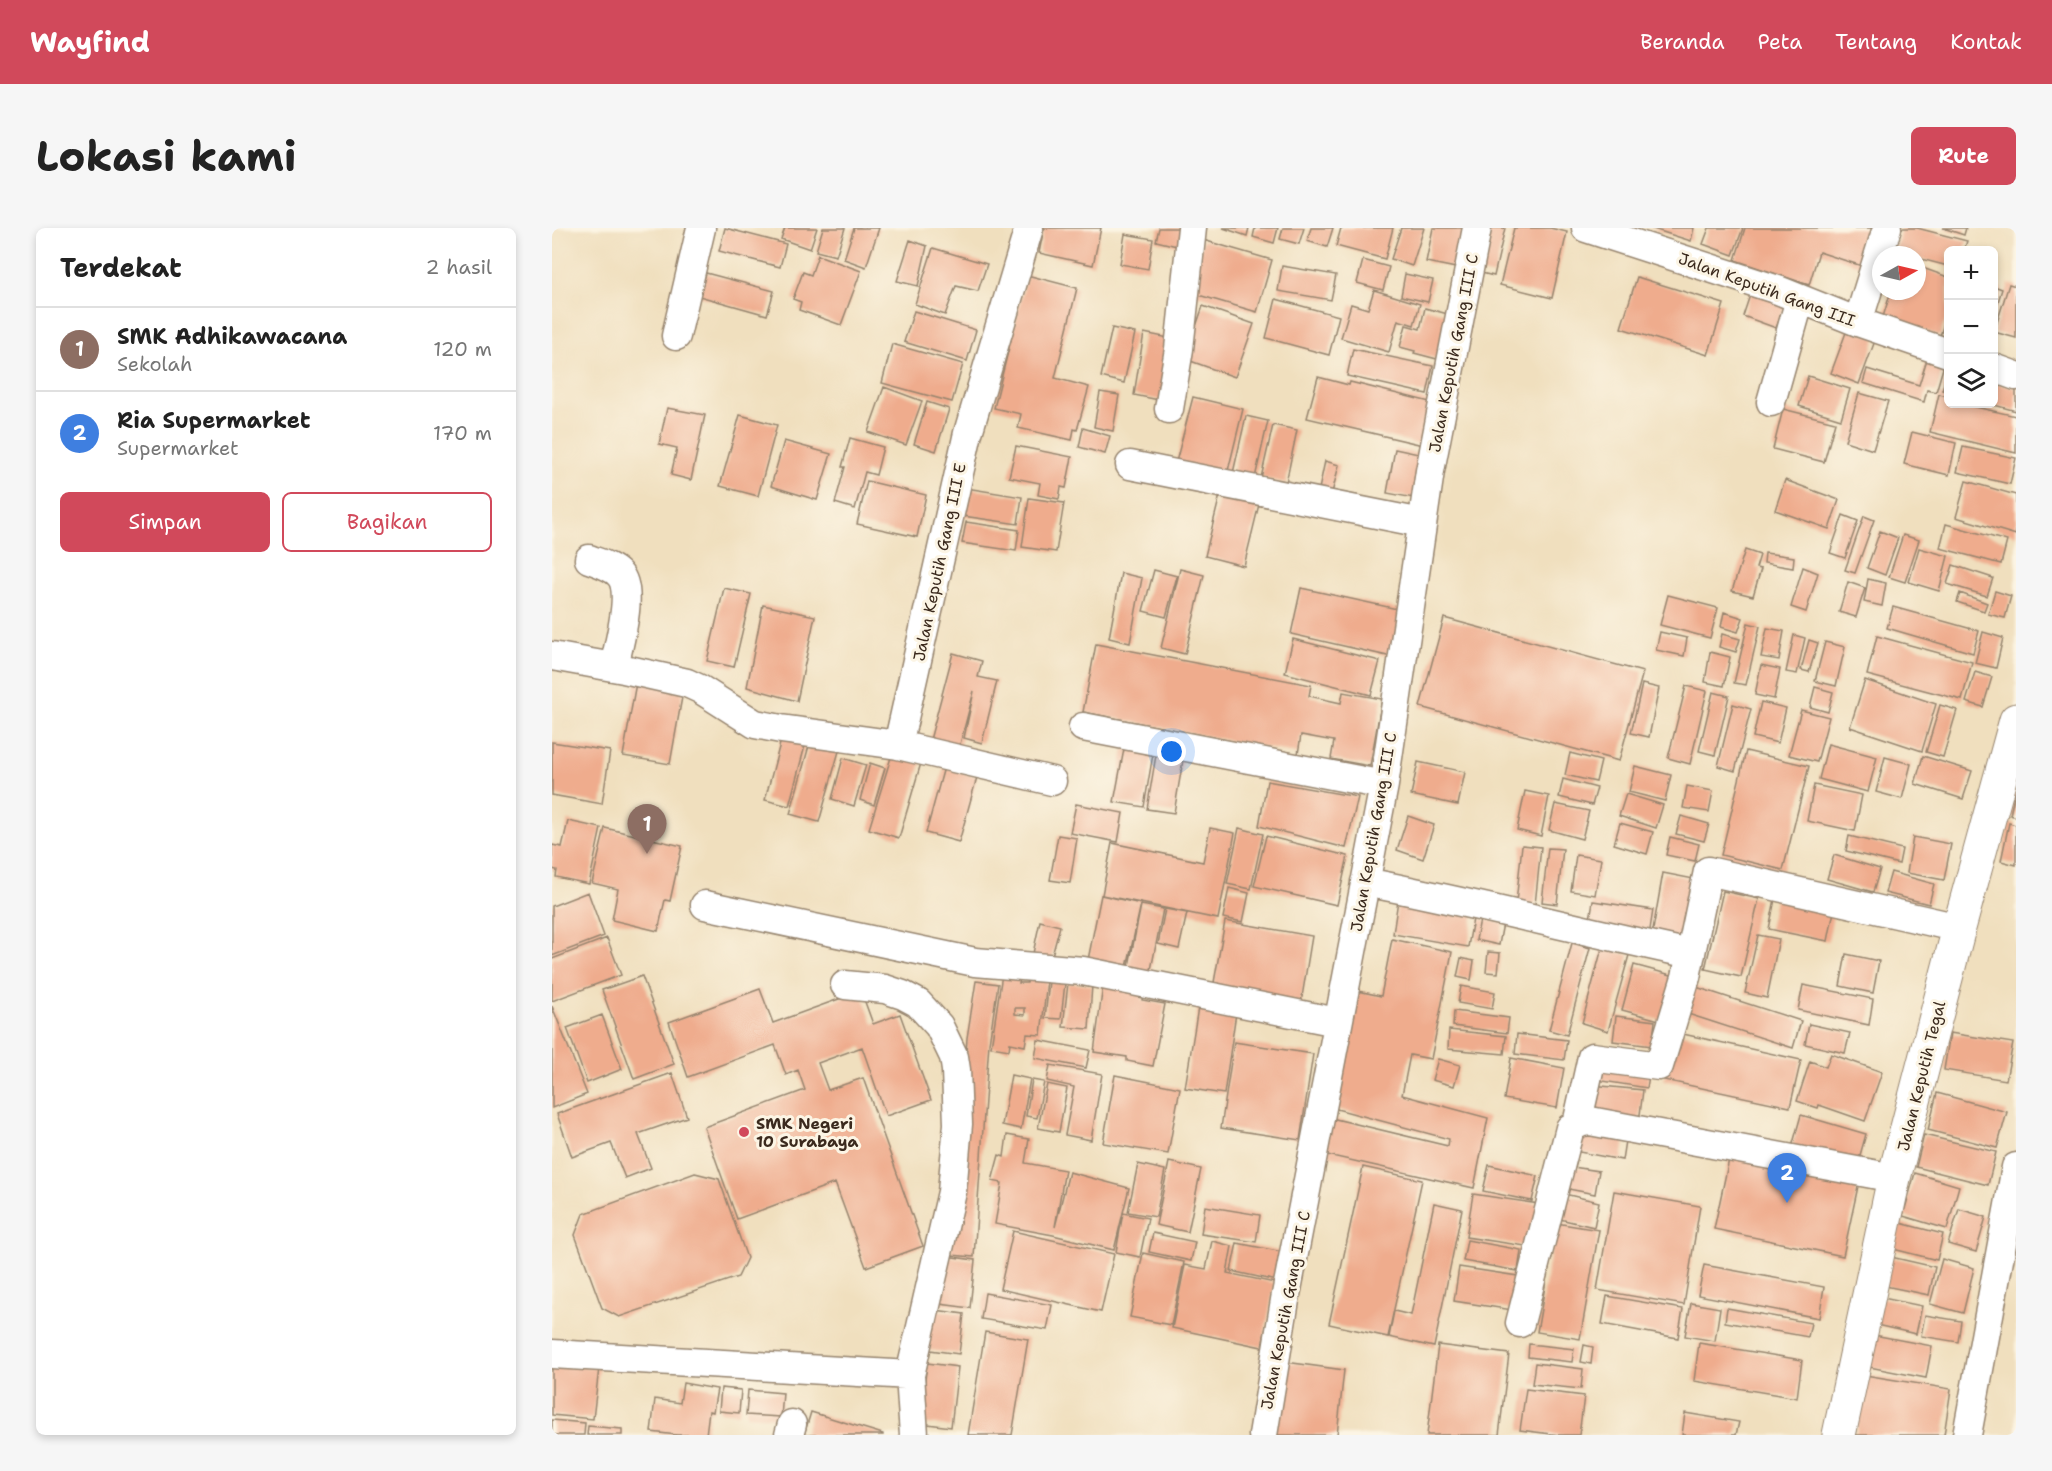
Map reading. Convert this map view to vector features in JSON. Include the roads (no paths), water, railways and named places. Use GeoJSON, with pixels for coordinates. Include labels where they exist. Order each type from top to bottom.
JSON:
{"type":"FeatureCollection","features":[{"type":"Feature","properties":{"kind":"main road","name":"Jalan Keputih Tegal"},"geometry":{"type":"LineString","coordinates":[[1839,1435],[1894,1178],[2016,720]]}},
{"type":"Feature","properties":{"kind":"street"},"geometry":{"type":"LineString","coordinates":[[676,336],[701,228]]}},
{"type":"Feature","properties":{"kind":"street","name":"Jalan Keputih Gang III E"},"geometry":{"type":"LineString","coordinates":[[898,745],[968,433],[1029,228]]}},
{"type":"Feature","properties":{"kind":"street"},"geometry":{"type":"LineString","coordinates":[[1169,410],[1179,349],[1192,228]]}},
{"type":"Feature","properties":{"kind":"street","name":"Jalan Keputih Gang III C"},"geometry":{"type":"LineString","coordinates":[[1263,1435],[1285,1300],[1384,785],[1430,471],[1477,228]]}},
{"type":"Feature","properties":{"kind":"street","name":"Jalan Keputih Gang III"},"geometry":{"type":"LineString","coordinates":[[1586,228],[1631,235],[1858,322],[1944,352]]}},
{"type":"Feature","properties":{"kind":"street"},"geometry":{"type":"LineString","coordinates":[[1858,322],[1887,228]]}},
{"type":"Feature","properties":{"kind":"street"},"geometry":{"type":"LineString","coordinates":[[1771,402],[1800,299]]}},
{"type":"Feature","properties":{"kind":"street"},"geometry":{"type":"LineString","coordinates":[[1998,369],[2016,376]]}},
{"type":"Feature","properties":{"kind":"street"},"geometry":{"type":"LineString","coordinates":[[1130,465],[1422,523]]}},
{"type":"Feature","properties":{"kind":"street"},"geometry":{"type":"LineString","coordinates":[[589,560],[607,566],[619,574],[623,581],[626,598],[614,668]]}},
{"type":"Feature","properties":{"kind":"street"},"geometry":{"type":"LineString","coordinates":[[552,657],[687,683],[755,724],[898,745],[1052,781]]}},
{"type":"Feature","properties":{"kind":"street"},"geometry":{"type":"LineString","coordinates":[[1083,728],[1384,785]]}},
{"type":"Feature","properties":{"kind":"street"},"geometry":{"type":"LineString","coordinates":[[1577,1124],[1592,1057],[1659,1066],[1691,954],[1708,871],[1959,928]]}},
{"type":"Feature","properties":{"kind":"street"},"geometry":{"type":"LineString","coordinates":[[1365,882],[1498,909],[1569,928],[1691,954]]}},
{"type":"Feature","properties":{"kind":"street"},"geometry":{"type":"LineString","coordinates":[[705,905],[975,962],[1083,971],[1337,1022]]}},
{"type":"Feature","properties":{"kind":"street"},"geometry":{"type":"LineString","coordinates":[[845,985],[885,989],[918,1003],[939,1026],[951,1049],[956,1070],[958,1124],[952,1192],[910,1375],[914,1435]]}},
{"type":"Feature","properties":{"kind":"street"},"geometry":{"type":"LineString","coordinates":[[1520,1323],[1570,1128],[1577,1124],[1590,1121],[1894,1178]]}},
{"type":"Feature","properties":{"kind":"street"},"geometry":{"type":"LineString","coordinates":[[1967,1435],[2009,1244],[2016,1167]]}},
{"type":"Feature","properties":{"kind":"street"},"geometry":{"type":"LineString","coordinates":[[552,1354],[910,1375]]}},
{"type":"Feature","properties":{"kind":"place","name":"SMK Adhikawacana"},"geometry":{"type":"Point","coordinates":[647,854]}},
{"type":"Feature","properties":{"kind":"place","name":"SMK Negeri 10 Surabaya"},"geometry":{"type":"Point","coordinates":[744,1132]}},
{"type":"Feature","properties":{"kind":"place","name":"Ria Supermarket"},"geometry":{"type":"Point","coordinates":[1787,1203]}}]}
